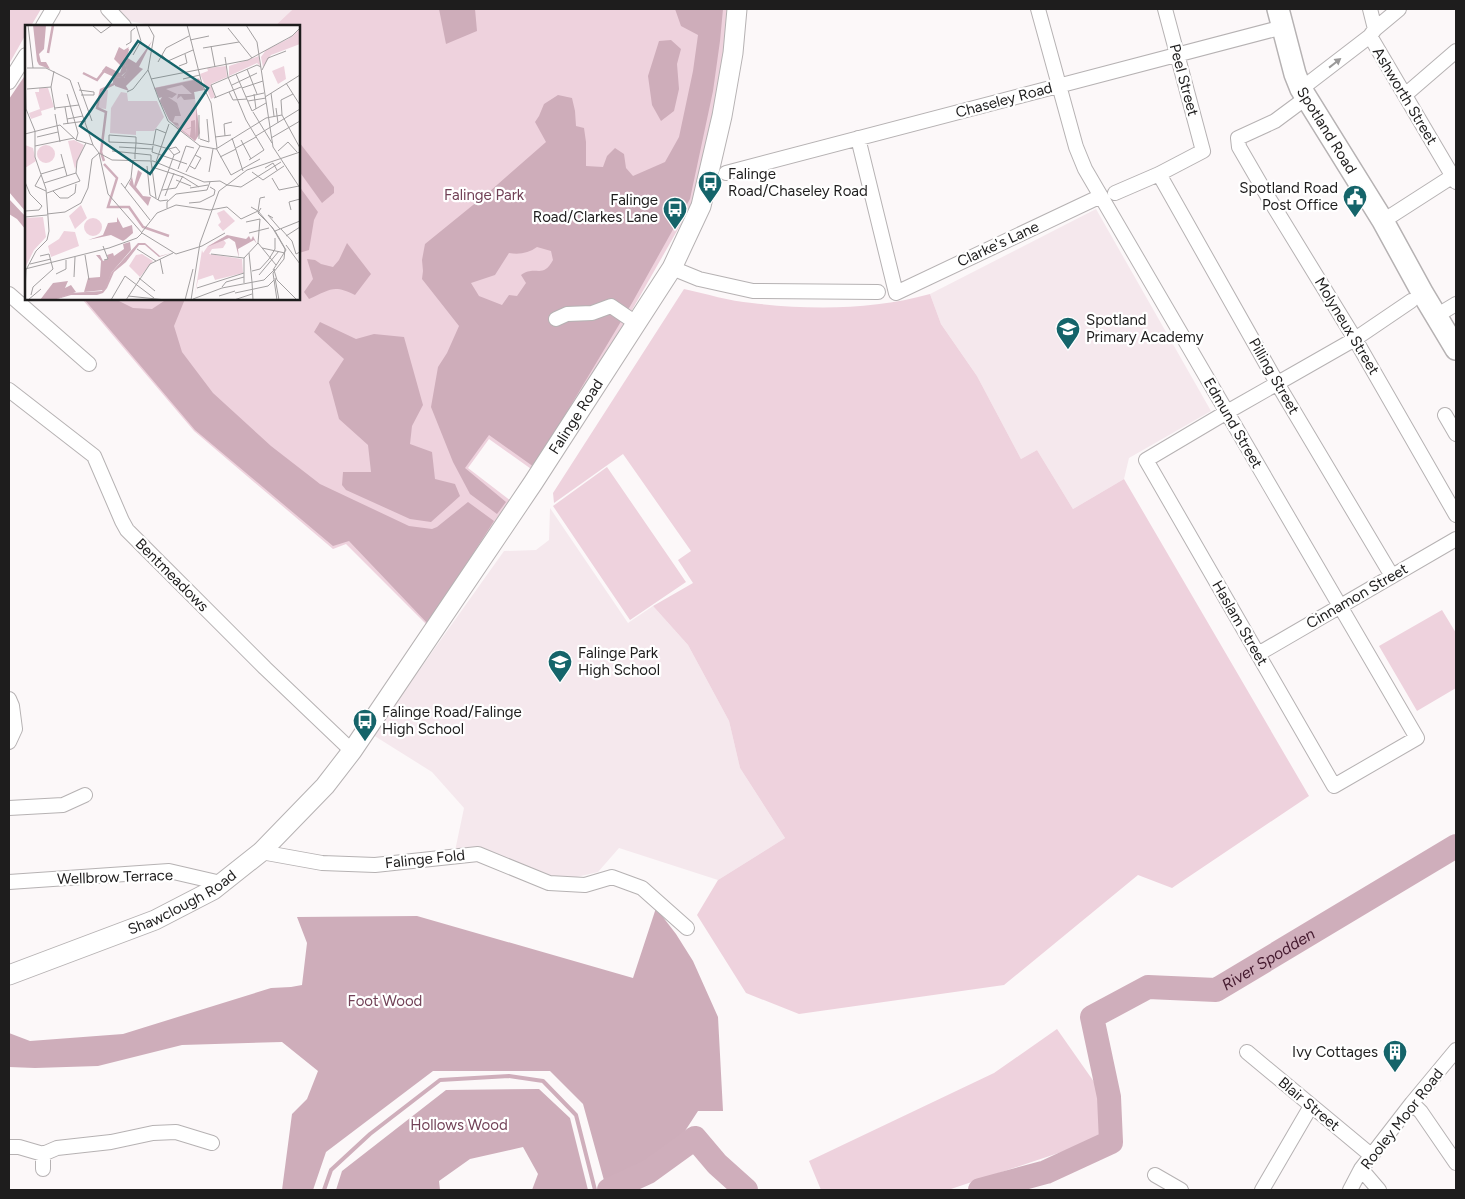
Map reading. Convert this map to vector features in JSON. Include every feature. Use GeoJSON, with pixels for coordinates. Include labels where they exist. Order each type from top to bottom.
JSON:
{"type":"FeatureCollection","features":[{"type":"Feature","properties":{"kind":"main road","name":"Falinge Road"},"geometry":{"type":"LineString","coordinates":[[325,786],[352,751],[508,522],[672,268],[701,206],[722,116],[734,50],[737,9]]}},
{"type":"Feature","properties":{"kind":"main road","name":"Spotland Road"},"geometry":{"type":"LineString","coordinates":[[1280,18],[1295,74],[1304,94],[1382,221],[1422,294],[1456,349]]}},
{"type":"Feature","properties":{"kind":"main road","name":"Shawclough Road"},"geometry":{"type":"LineString","coordinates":[[9,975],[155,920],[213,890],[261,852],[325,786]]}},
{"type":"Feature","properties":{"kind":"street"},"geometry":{"type":"LineString","coordinates":[[44,25],[54,9]]}},
{"type":"Feature","properties":{"kind":"street"},"geometry":{"type":"LineString","coordinates":[[108,9],[123,25]]}},
{"type":"Feature","properties":{"kind":"street","name":"Edmund Street"},"geometry":{"type":"LineString","coordinates":[[1038,9],[1076,146],[1085,169],[1417,738],[1334,786]]}},
{"type":"Feature","properties":{"kind":"street","name":"Peel Street"},"geometry":{"type":"LineString","coordinates":[[1159,174],[1203,151],[1165,9]]}},
{"type":"Feature","properties":{"kind":"street","name":"Ashworth Street"},"geometry":{"type":"LineString","coordinates":[[1370,9],[1372,32],[1405,95],[1455,179]]}},
{"type":"Feature","properties":{"kind":"street"},"geometry":{"type":"LineString","coordinates":[[1304,94],[1399,9]]}},
{"type":"Feature","properties":{"kind":"street","name":"Chaseley Road"},"geometry":{"type":"LineString","coordinates":[[726,173],[1177,54],[1280,18]]}},
{"type":"Feature","properties":{"kind":"street"},"geometry":{"type":"LineString","coordinates":[[1405,95],[1456,51]]}},
{"type":"Feature","properties":{"kind":"street"},"geometry":{"type":"LineString","coordinates":[[9,82],[25,57]]}},
{"type":"Feature","properties":{"kind":"street","name":"Molyneux Street"},"geometry":{"type":"LineString","coordinates":[[1304,94],[1275,121],[1238,138],[1239,147],[1356,339],[1456,515]]}},
{"type":"Feature","properties":{"kind":"street","name":"Clarke's Lane"},"geometry":{"type":"LineString","coordinates":[[858,138],[896,293],[1100,196]]}},
{"type":"Feature","properties":{"kind":"street"},"geometry":{"type":"LineString","coordinates":[[1115,193],[1159,174]]}},
{"type":"Feature","properties":{"kind":"street","name":"Pilling Street"},"geometry":{"type":"LineString","coordinates":[[1159,174],[1277,383],[1392,576]]}},
{"type":"Feature","properties":{"kind":"street"},"geometry":{"type":"LineString","coordinates":[[1382,221],[1455,179]]}},
{"type":"Feature","properties":{"kind":"street"},"geometry":{"type":"LineString","coordinates":[[672,268],[699,279],[753,291],[878,292]]}},
{"type":"Feature","properties":{"kind":"street"},"geometry":{"type":"LineString","coordinates":[[9,294],[89,364]]}},
{"type":"Feature","properties":{"kind":"street"},"geometry":{"type":"LineString","coordinates":[[1227,412],[1356,339],[1411,301]]}},
{"type":"Feature","properties":{"kind":"street"},"geometry":{"type":"LineString","coordinates":[[1436,316],[1456,304]]}},
{"type":"Feature","properties":{"kind":"street"},"geometry":{"type":"LineString","coordinates":[[556,319],[568,314],[592,313],[611,306],[636,323]]}},
{"type":"Feature","properties":{"kind":"street","name":"Bentmeadows"},"geometry":{"type":"LineString","coordinates":[[9,390],[94,456],[127,530],[265,668],[352,751]]}},
{"type":"Feature","properties":{"kind":"street","name":"Haslam Street"},"geometry":{"type":"LineString","coordinates":[[1227,412],[1146,460],[1334,786]]}},
{"type":"Feature","properties":{"kind":"street"},"geometry":{"type":"LineString","coordinates":[[1445,415],[1456,434]]}},
{"type":"Feature","properties":{"kind":"street","name":"Cinnamon Street"},"geometry":{"type":"LineString","coordinates":[[1258,654],[1456,539]]}},
{"type":"Feature","properties":{"kind":"street"},"geometry":{"type":"LineString","coordinates":[[9,700],[12,706],[15,729],[9,742]]}},
{"type":"Feature","properties":{"kind":"street"},"geometry":{"type":"LineString","coordinates":[[9,808],[63,805],[85,795]]}},
{"type":"Feature","properties":{"kind":"street","name":"Falinge Fold"},"geometry":{"type":"LineString","coordinates":[[261,852],[322,863],[375,865],[478,854],[549,883],[585,885],[612,877],[642,888],[688,928]]}},
{"type":"Feature","properties":{"kind":"street","name":"Wellbrow Terrace"},"geometry":{"type":"LineString","coordinates":[[9,882],[170,871],[221,883]]}},
{"type":"Feature","properties":{"kind":"street","name":"Rooley Moor Road"},"geometry":{"type":"LineString","coordinates":[[1350,1190],[1361,1170],[1412,1103],[1456,1050]]}},
{"type":"Feature","properties":{"kind":"street","name":"Blair Street"},"geometry":{"type":"LineString","coordinates":[[1247,1052],[1372,1156]]}},
{"type":"Feature","properties":{"kind":"street"},"geometry":{"type":"LineString","coordinates":[[1412,1103],[1421,1112],[1456,1163]]}},
{"type":"Feature","properties":{"kind":"street"},"geometry":{"type":"LineString","coordinates":[[1262,1190],[1312,1106]]}},
{"type":"Feature","properties":{"kind":"street"},"geometry":{"type":"LineString","coordinates":[[9,1147],[19,1147],[43,1154],[57,1148],[111,1142],[153,1133],[176,1132],[212,1143]]}},
{"type":"Feature","properties":{"kind":"street"},"geometry":{"type":"LineString","coordinates":[[43,1154],[43,1169]]}},
{"type":"Feature","properties":{"kind":"street"},"geometry":{"type":"LineString","coordinates":[[1361,1170],[1379,1190]]}},
{"type":"Feature","properties":{"kind":"street"},"geometry":{"type":"LineString","coordinates":[[1155,1175],[1181,1190]]}},
{"type":"Feature","properties":{"kind":"shaded area"},"geometry":{"type":"Polygon","coordinates":[[[118,9],[293,9],[276,25],[151,25],[129,21],[118,9]]]}},
{"type":"Feature","properties":{"kind":"shaded area","name":"Spotland Primary Academy"},"geometry":{"type":"Polygon","coordinates":[[[1096,209],[1211,411],[1129,458],[1124,479],[1073,509],[1037,450],[1021,459],[977,376],[941,324],[930,294],[1096,209]]]}},
{"type":"Feature","properties":{"kind":"shaded area","name":"Falinge Park High School"},"geometry":{"type":"Polygon","coordinates":[[[550,508],[628,623],[653,606],[688,645],[729,721],[740,768],[785,838],[718,880],[619,848],[598,872],[551,883],[455,851],[464,808],[432,772],[373,735],[504,551],[536,550],[549,540],[550,508]]]}},
{"type":"Feature","properties":{"kind":"green space"},"geometry":{"type":"Polygon","coordinates":[[[9,9],[41,9],[32,25],[25,25],[25,36],[9,64],[9,9]]]}},
{"type":"Feature","properties":{"kind":"green space","name":"Falinge Park"},"geometry":{"type":"Polygon","coordinates":[[[293,9],[728,9],[726,40],[718,90],[694,201],[574,412],[534,471],[489,439],[468,468],[511,501],[429,627],[346,544],[333,549],[194,431],[83,300],[300,300],[300,25],[276,25],[293,9]]]}},
{"type":"Feature","properties":{"kind":"green space"},"geometry":{"type":"Polygon","coordinates":[[[439,9],[475,9],[477,31],[446,44],[439,9]]]}},
{"type":"Feature","properties":{"kind":"green space"},"geometry":{"type":"Polygon","coordinates":[[[675,9],[723,9],[713,91],[690,199],[632,303],[534,467],[489,435],[465,468],[506,502],[497,514],[470,494],[453,462],[431,407],[438,367],[447,353],[459,326],[422,279],[422,260],[425,244],[546,142],[535,122],[544,104],[558,95],[572,98],[576,126],[584,128],[586,166],[603,167],[607,156],[615,148],[624,154],[626,168],[633,176],[665,162],[679,137],[693,71],[698,35],[681,26],[675,9]],[[537,247],[524,253],[509,253],[495,275],[471,283],[479,296],[502,305],[509,295],[517,296],[526,283],[521,275],[531,271],[542,271],[549,266],[553,260],[551,251],[537,247]]]}},
{"type":"Feature","properties":{"kind":"green space"},"geometry":{"type":"Polygon","coordinates":[[[671,40],[681,49],[677,64],[679,89],[674,111],[661,121],[652,105],[648,76],[659,41],[671,40]]]}},
{"type":"Feature","properties":{"kind":"green space"},"geometry":{"type":"Polygon","coordinates":[[[25,75],[25,211],[9,192],[9,99],[25,75]]]}},
{"type":"Feature","properties":{"kind":"green space"},"geometry":{"type":"Polygon","coordinates":[[[300,143],[334,187],[334,193],[322,203],[300,172],[300,143]]]}},
{"type":"Feature","properties":{"kind":"green space"},"geometry":{"type":"Polygon","coordinates":[[[300,187],[318,212],[314,220],[309,250],[300,253],[300,187]]]}},
{"type":"Feature","properties":{"kind":"green space"},"geometry":{"type":"Polygon","coordinates":[[[9,199],[25,216],[25,229],[17,219],[9,214],[9,199]]]}},
{"type":"Feature","properties":{"kind":"green space"},"geometry":{"type":"Polygon","coordinates":[[[347,243],[371,274],[355,295],[336,289],[309,299],[304,292],[313,279],[307,259],[333,267],[339,260],[347,243]]]}},
{"type":"Feature","properties":{"kind":"green space"},"geometry":{"type":"Polygon","coordinates":[[[684,289],[743,302],[796,307],[864,306],[930,294],[941,324],[977,376],[1021,459],[1037,450],[1073,509],[1124,479],[1309,796],[1172,888],[1138,875],[1004,985],[799,1014],[746,993],[697,915],[718,880],[785,838],[740,768],[729,721],[688,645],[653,606],[693,583],[678,560],[691,551],[623,454],[554,503],[553,493],[684,289]]]}},
{"type":"Feature","properties":{"kind":"green space"},"geometry":{"type":"Polygon","coordinates":[[[85,300],[117,300],[133,308],[152,309],[166,300],[185,300],[174,326],[182,352],[213,393],[271,446],[320,484],[409,526],[432,529],[437,527],[468,502],[494,521],[428,624],[349,541],[333,546],[195,430],[85,300]]]}},
{"type":"Feature","properties":{"kind":"green space"},"geometry":{"type":"Polygon","coordinates":[[[320,322],[356,339],[374,334],[404,337],[423,405],[412,426],[410,444],[432,452],[435,479],[455,484],[460,496],[431,522],[410,519],[346,490],[342,485],[343,472],[371,472],[368,445],[339,419],[329,382],[344,359],[314,332],[320,322]]]}},
{"type":"Feature","properties":{"kind":"green space"},"geometry":{"type":"Polygon","coordinates":[[[607,467],[686,582],[630,620],[553,506],[607,467]]]}},
{"type":"Feature","properties":{"kind":"green space"},"geometry":{"type":"Polygon","coordinates":[[[1442,610],[1456,633],[1456,688],[1417,711],[1379,646],[1442,610]]]}},
{"type":"Feature","properties":{"kind":"green space","name":"Foot Wood"},"geometry":{"type":"Polygon","coordinates":[[[656,908],[676,934],[693,961],[718,1017],[723,1111],[698,1111],[685,1131],[655,1156],[605,1184],[583,1104],[550,1071],[433,1071],[326,1152],[313,1190],[282,1190],[292,1114],[307,1099],[318,1071],[282,1042],[182,1045],[98,1066],[9,1067],[9,1033],[30,1041],[123,1034],[271,988],[302,985],[307,943],[297,917],[417,916],[633,978],[656,908]]]}},
{"type":"Feature","properties":{"kind":"green space"},"geometry":{"type":"Polygon","coordinates":[[[1057,1029],[1099,1089],[1109,1136],[948,1190],[821,1190],[809,1161],[994,1073],[1057,1029]]]}},
{"type":"Feature","properties":{"kind":"green space","name":"Hollows Wood"},"geometry":{"type":"Polygon","coordinates":[[[539,1089],[570,1118],[588,1190],[532,1190],[538,1174],[523,1147],[470,1159],[439,1181],[440,1190],[336,1190],[342,1171],[446,1090],[539,1089]]]}},
{"type":"Feature","properties":{"kind":"waterway","name":"River Spodden"},"geometry":{"type":"LineString","coordinates":[[980,1190],[1046,1172],[1111,1142],[1109,1097],[1092,1017],[1148,987],[1216,990],[1456,846]]}},
{"type":"Feature","properties":{"kind":"waterway"},"geometry":{"type":"LineString","coordinates":[[324,1190],[331,1170],[370,1134],[440,1080],[509,1076],[543,1081],[576,1115],[595,1190]]}},
{"type":"Feature","properties":{"kind":"waterway","name":"River Spodden"},"geometry":{"type":"LineString","coordinates":[[609,1190],[648,1172],[695,1138],[717,1164],[746,1190]]}},
{"type":"Feature","properties":{"kind":"place","name":"Falinge Road/Chaseley Road"},"geometry":{"type":"Point","coordinates":[710,204]}},
{"type":"Feature","properties":{"kind":"place","name":"Spotland Road Post Office"},"geometry":{"type":"Point","coordinates":[1355,218]}},
{"type":"Feature","properties":{"kind":"place","name":"Falinge Road/Clarkes Lane"},"geometry":{"type":"Point","coordinates":[675,230]}},
{"type":"Feature","properties":{"kind":"place","name":"Spotland Primary Academy"},"geometry":{"type":"Point","coordinates":[1068,350]}},
{"type":"Feature","properties":{"kind":"place","name":"Falinge Park High School"},"geometry":{"type":"Point","coordinates":[560,683]}},
{"type":"Feature","properties":{"kind":"place","name":"Falinge Road/Falinge High School"},"geometry":{"type":"Point","coordinates":[365,742]}},
{"type":"Feature","properties":{"kind":"place","name":"Ivy Cottages"},"geometry":{"type":"Point","coordinates":[1395,1073]}}]}
